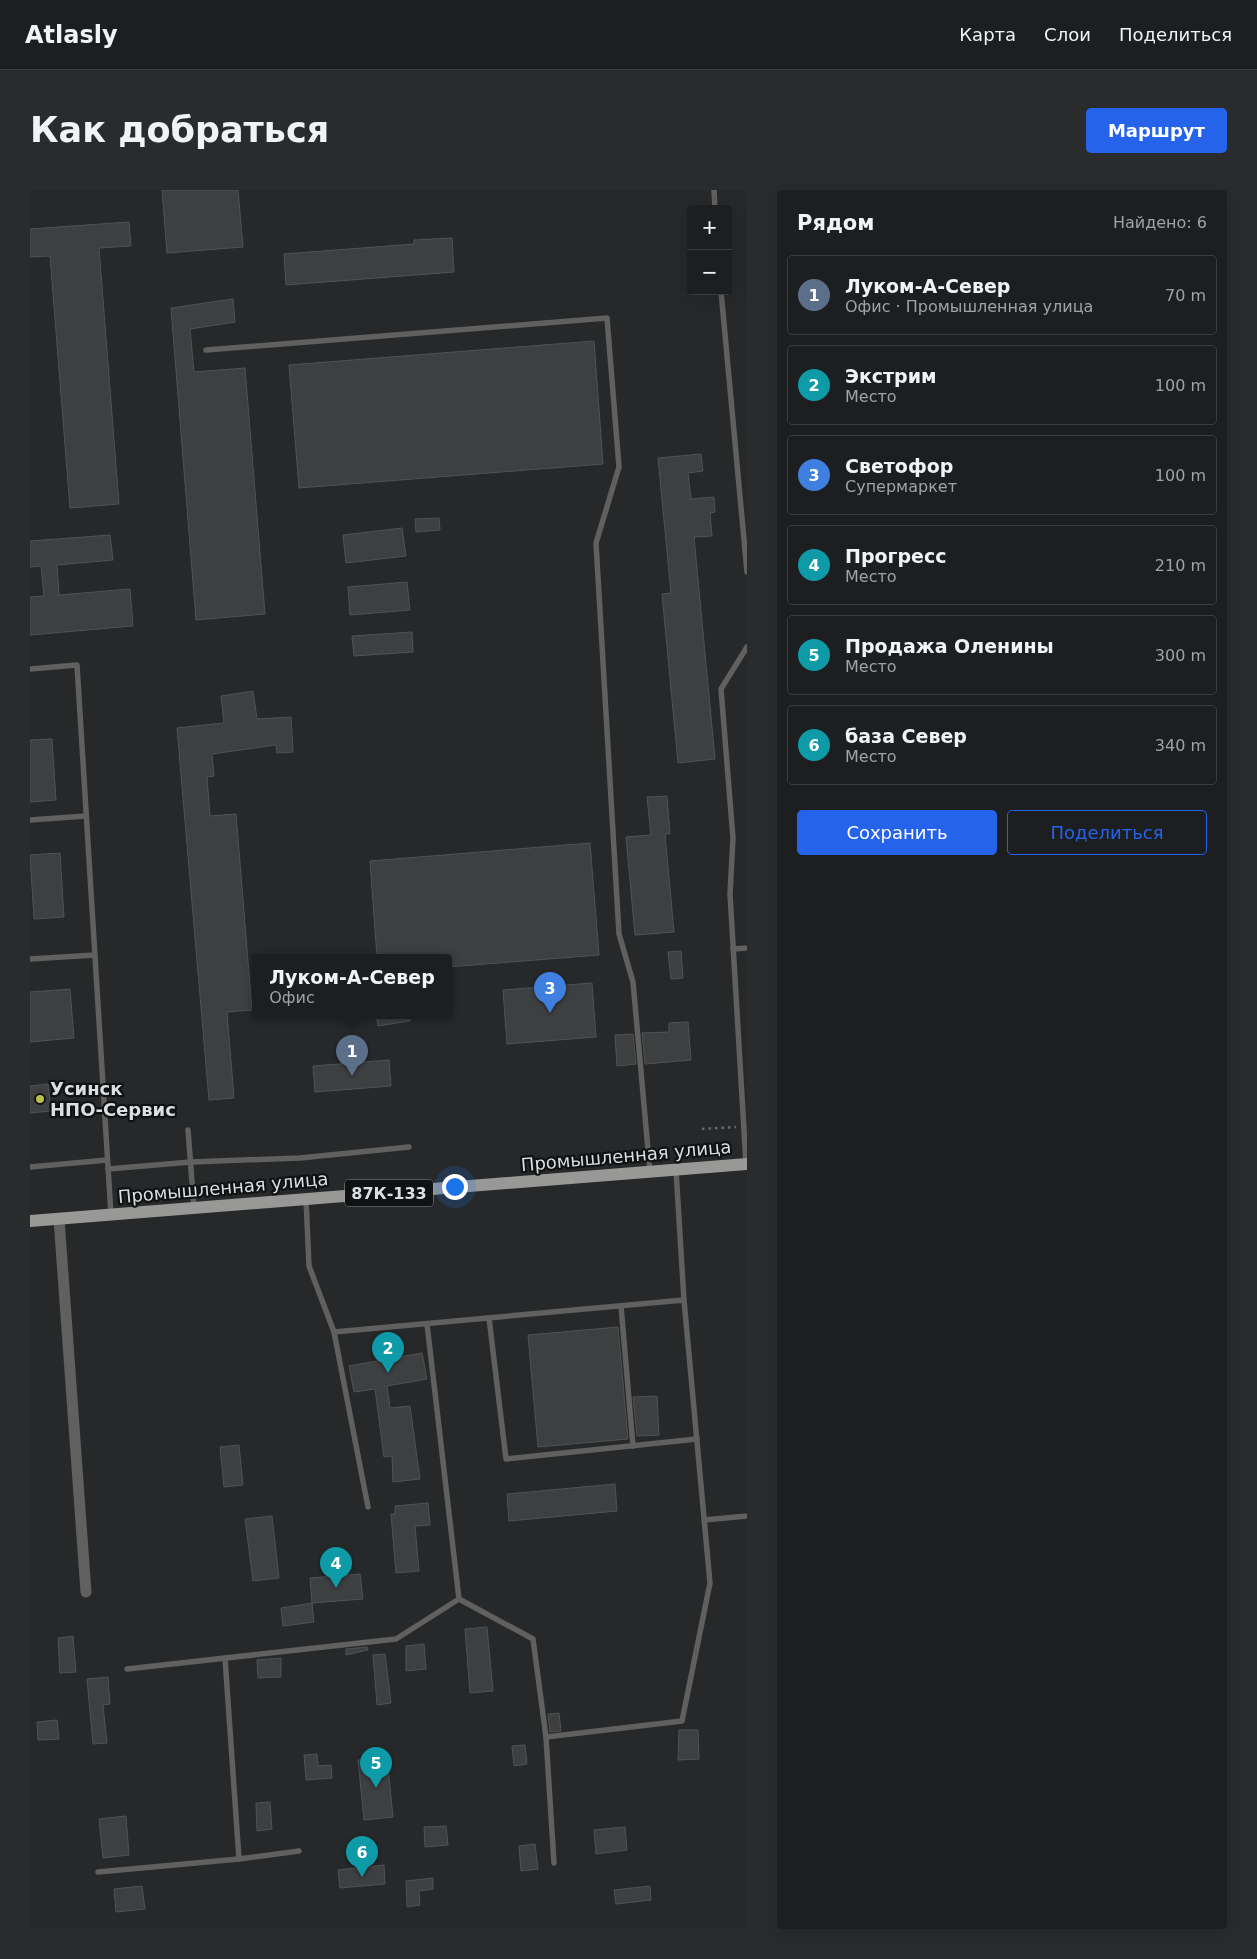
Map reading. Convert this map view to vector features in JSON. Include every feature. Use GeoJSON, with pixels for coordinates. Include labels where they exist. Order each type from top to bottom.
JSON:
{"type":"FeatureCollection","features":[{"type":"Feature","properties":{"kind":"main road","name":"Промышленная улица"},"geometry":{"type":"LineString","coordinates":[[30,1221],[746,1164]]}},
{"type":"Feature","properties":{"kind":"street"},"geometry":{"type":"LineString","coordinates":[[59,1219],[86,1592]]}},
{"type":"Feature","properties":{"kind":"lane"},"geometry":{"type":"LineString","coordinates":[[714,190],[715,205]]}},
{"type":"Feature","properties":{"kind":"lane"},"geometry":{"type":"LineString","coordinates":[[720,295],[747,572]]}},
{"type":"Feature","properties":{"kind":"lane"},"geometry":{"type":"LineString","coordinates":[[206,350],[607,318],[619,467],[596,544],[618,934],[632,982],[650,1172]]}},
{"type":"Feature","properties":{"kind":"lane"},"geometry":{"type":"LineString","coordinates":[[746,1164],[730,894],[732,838],[721,689],[747,647]]}},
{"type":"Feature","properties":{"kind":"lane"},"geometry":{"type":"LineString","coordinates":[[30,669],[77,665],[111,1215]]}},
{"type":"Feature","properties":{"kind":"lane"},"geometry":{"type":"LineString","coordinates":[[30,820],[86,816]]}},
{"type":"Feature","properties":{"kind":"lane"},"geometry":{"type":"LineString","coordinates":[[733,949],[747,948]]}},
{"type":"Feature","properties":{"kind":"lane"},"geometry":{"type":"LineString","coordinates":[[30,959],[95,955]]}},
{"type":"Feature","properties":{"kind":"lane"},"geometry":{"type":"LineString","coordinates":[[188,1130],[194,1208]]}},
{"type":"Feature","properties":{"kind":"lane"},"geometry":{"type":"LineString","coordinates":[[108,1169],[190,1162],[300,1158],[409,1147]]}},
{"type":"Feature","properties":{"kind":"lane"},"geometry":{"type":"LineString","coordinates":[[30,1167],[107,1160]]}},
{"type":"Feature","properties":{"kind":"lane"},"geometry":{"type":"LineString","coordinates":[[546,1737],[682,1721],[710,1583],[684,1300],[676,1170]]}},
{"type":"Feature","properties":{"kind":"lane"},"geometry":{"type":"LineString","coordinates":[[306,1199],[309,1266],[334,1332],[368,1507]]}},
{"type":"Feature","properties":{"kind":"lane"},"geometry":{"type":"LineString","coordinates":[[334,1332],[684,1300]]}},
{"type":"Feature","properties":{"kind":"lane"},"geometry":{"type":"LineString","coordinates":[[621,1306],[633,1446]]}},
{"type":"Feature","properties":{"kind":"lane"},"geometry":{"type":"LineString","coordinates":[[489,1318],[506,1459],[697,1439]]}},
{"type":"Feature","properties":{"kind":"lane"},"geometry":{"type":"LineString","coordinates":[[427,1324],[459,1599]]}},
{"type":"Feature","properties":{"kind":"lane"},"geometry":{"type":"LineString","coordinates":[[704,1520],[747,1516]]}},
{"type":"Feature","properties":{"kind":"lane"},"geometry":{"type":"LineString","coordinates":[[127,1669],[396,1639],[459,1599]]}},
{"type":"Feature","properties":{"kind":"lane"},"geometry":{"type":"LineString","coordinates":[[459,1599],[533,1639],[546,1737],[554,1863]]}},
{"type":"Feature","properties":{"kind":"lane"},"geometry":{"type":"LineString","coordinates":[[224,1658],[239,1858]]}},
{"type":"Feature","properties":{"kind":"lane"},"geometry":{"type":"LineString","coordinates":[[98,1872],[299,1851]]}},
{"type":"Feature","properties":{"kind":"path"},"geometry":{"type":"LineString","coordinates":[[702,1129],[744,1127]]}},
{"type":"Feature","properties":{"kind":"building"},"geometry":{"type":"Polygon","coordinates":[[[162,190],[238,190],[243,247],[167,253],[162,190]]]}},
{"type":"Feature","properties":{"kind":"building"},"geometry":{"type":"Polygon","coordinates":[[[129,222],[131,246],[99,248],[119,504],[70,508],[50,256],[30,257],[30,229],[129,222]]]}},
{"type":"Feature","properties":{"kind":"building"},"geometry":{"type":"Polygon","coordinates":[[[452,238],[454,272],[286,285],[284,254],[414,244],[414,240],[452,238]]]}},
{"type":"Feature","properties":{"kind":"building"},"geometry":{"type":"Polygon","coordinates":[[[233,299],[235,322],[190,329],[194,372],[245,368],[265,614],[196,620],[171,308],[233,299]]]}},
{"type":"Feature","properties":{"kind":"building"},"geometry":{"type":"Polygon","coordinates":[[[594,341],[603,464],[299,488],[289,365],[594,341]]]}},
{"type":"Feature","properties":{"kind":"building"},"geometry":{"type":"Polygon","coordinates":[[[701,454],[703,471],[688,473],[691,499],[714,497],[715,512],[710,513],[712,536],[694,537],[715,759],[678,763],[662,594],[671,593],[658,458],[701,454]]]}},
{"type":"Feature","properties":{"kind":"building"},"geometry":{"type":"Polygon","coordinates":[[[439,518],[440,530],[416,532],[415,519],[439,518]]]}},
{"type":"Feature","properties":{"kind":"building"},"geometry":{"type":"Polygon","coordinates":[[[402,528],[406,556],[346,563],[343,535],[402,528]]]}},
{"type":"Feature","properties":{"kind":"building"},"geometry":{"type":"Polygon","coordinates":[[[110,535],[113,560],[57,565],[59,595],[130,589],[133,626],[30,635],[30,597],[44,596],[41,566],[30,567],[30,541],[110,535]]]}},
{"type":"Feature","properties":{"kind":"building"},"geometry":{"type":"Polygon","coordinates":[[[407,582],[410,610],[350,615],[348,587],[407,582]]]}},
{"type":"Feature","properties":{"kind":"building"},"geometry":{"type":"Polygon","coordinates":[[[412,632],[413,652],[354,656],[352,636],[412,632]]]}},
{"type":"Feature","properties":{"kind":"building"},"geometry":{"type":"Polygon","coordinates":[[[253,691],[257,719],[291,717],[293,752],[277,753],[276,745],[212,754],[214,776],[207,777],[210,816],[236,814],[252,1010],[227,1012],[234,1098],[209,1100],[177,728],[224,723],[221,696],[253,691]]]}},
{"type":"Feature","properties":{"kind":"building"},"geometry":{"type":"Polygon","coordinates":[[[52,739],[56,800],[30,802],[30,740],[52,739]]]}},
{"type":"Feature","properties":{"kind":"building"},"geometry":{"type":"Polygon","coordinates":[[[667,796],[670,834],[665,834],[674,932],[635,935],[626,837],[651,835],[647,797],[667,796]]]}},
{"type":"Feature","properties":{"kind":"building"},"geometry":{"type":"Polygon","coordinates":[[[590,843],[599,955],[452,967],[452,954],[377,954],[370,861],[590,843]]]}},
{"type":"Feature","properties":{"kind":"building"},"geometry":{"type":"Polygon","coordinates":[[[60,853],[64,917],[34,919],[30,855],[60,853]]]}},
{"type":"Feature","properties":{"kind":"building"},"geometry":{"type":"Polygon","coordinates":[[[681,951],[683,978],[671,979],[668,952],[681,951]]]}},
{"type":"Feature","properties":{"kind":"building"},"geometry":{"type":"Polygon","coordinates":[[[592,983],[596,1037],[507,1044],[503,990],[592,983]]]}},
{"type":"Feature","properties":{"kind":"building"},"geometry":{"type":"Polygon","coordinates":[[[70,989],[74,1038],[30,1042],[30,992],[70,989]]]}},
{"type":"Feature","properties":{"kind":"building"},"geometry":{"type":"Polygon","coordinates":[[[377,1019],[410,1019],[410,1021],[378,1026],[377,1019]]]}},
{"type":"Feature","properties":{"kind":"building"},"geometry":{"type":"Polygon","coordinates":[[[688,1022],[691,1060],[645,1064],[642,1033],[669,1032],[669,1023],[688,1022]]]}},
{"type":"Feature","properties":{"kind":"building"},"geometry":{"type":"Polygon","coordinates":[[[633,1034],[636,1064],[617,1066],[615,1035],[633,1034]]]}},
{"type":"Feature","properties":{"kind":"building"},"geometry":{"type":"Polygon","coordinates":[[[389,1060],[391,1086],[315,1092],[313,1066],[389,1060]]]}},
{"type":"Feature","properties":{"kind":"building","name":"Усинск НПО-Сервис"},"geometry":{"type":"Polygon","coordinates":[[[48,1084],[51,1111],[30,1113],[30,1086],[48,1084]]]}},
{"type":"Feature","properties":{"kind":"building"},"geometry":{"type":"Polygon","coordinates":[[[618,1327],[628,1439],[538,1447],[528,1335],[618,1327]]]}},
{"type":"Feature","properties":{"kind":"building"},"geometry":{"type":"Polygon","coordinates":[[[422,1353],[427,1379],[387,1386],[390,1408],[410,1406],[420,1479],[393,1482],[392,1456],[384,1457],[375,1389],[354,1392],[349,1366],[422,1353]]]}},
{"type":"Feature","properties":{"kind":"building"},"geometry":{"type":"Polygon","coordinates":[[[657,1396],[659,1435],[637,1436],[633,1397],[657,1396]]]}},
{"type":"Feature","properties":{"kind":"building"},"geometry":{"type":"Polygon","coordinates":[[[239,1445],[243,1485],[224,1487],[220,1447],[239,1445]]]}},
{"type":"Feature","properties":{"kind":"building"},"geometry":{"type":"Polygon","coordinates":[[[615,1484],[617,1511],[509,1521],[507,1494],[615,1484]]]}},
{"type":"Feature","properties":{"kind":"building"},"geometry":{"type":"Polygon","coordinates":[[[428,1503],[430,1525],[415,1526],[419,1571],[396,1573],[391,1514],[395,1514],[395,1506],[428,1503]]]}},
{"type":"Feature","properties":{"kind":"building"},"geometry":{"type":"Polygon","coordinates":[[[272,1516],[279,1578],[253,1581],[245,1519],[272,1516]]]}},
{"type":"Feature","properties":{"kind":"building"},"geometry":{"type":"Polygon","coordinates":[[[360,1574],[363,1599],[312,1603],[310,1578],[360,1574]]]}},
{"type":"Feature","properties":{"kind":"building"},"geometry":{"type":"Polygon","coordinates":[[[312,1603],[314,1622],[283,1626],[281,1608],[312,1603]]]}},
{"type":"Feature","properties":{"kind":"building"},"geometry":{"type":"Polygon","coordinates":[[[487,1627],[493,1691],[470,1693],[465,1629],[487,1627]]]}},
{"type":"Feature","properties":{"kind":"building"},"geometry":{"type":"Polygon","coordinates":[[[73,1636],[76,1672],[60,1673],[58,1638],[73,1636]]]}},
{"type":"Feature","properties":{"kind":"building"},"geometry":{"type":"Polygon","coordinates":[[[424,1644],[426,1669],[406,1671],[406,1646],[424,1644]]]}},
{"type":"Feature","properties":{"kind":"building"},"geometry":{"type":"Polygon","coordinates":[[[367,1647],[368,1650],[346,1655],[346,1649],[367,1647]]]}},
{"type":"Feature","properties":{"kind":"building"},"geometry":{"type":"Polygon","coordinates":[[[385,1654],[391,1703],[377,1705],[373,1655],[385,1654]]]}},
{"type":"Feature","properties":{"kind":"building"},"geometry":{"type":"Polygon","coordinates":[[[281,1658],[281,1677],[258,1678],[257,1660],[281,1658]]]}},
{"type":"Feature","properties":{"kind":"building"},"geometry":{"type":"Polygon","coordinates":[[[108,1677],[110,1704],[103,1705],[107,1743],[93,1744],[87,1679],[108,1677]]]}},
{"type":"Feature","properties":{"kind":"building"},"geometry":{"type":"Polygon","coordinates":[[[559,1713],[561,1731],[550,1732],[548,1714],[559,1713]]]}},
{"type":"Feature","properties":{"kind":"building"},"geometry":{"type":"Polygon","coordinates":[[[57,1720],[59,1739],[38,1740],[37,1722],[57,1720]]]}},
{"type":"Feature","properties":{"kind":"building"},"geometry":{"type":"Polygon","coordinates":[[[679,1730],[698,1730],[699,1759],[678,1760],[679,1730]]]}},
{"type":"Feature","properties":{"kind":"building"},"geometry":{"type":"Polygon","coordinates":[[[525,1745],[527,1764],[514,1766],[512,1746],[525,1745]]]}},
{"type":"Feature","properties":{"kind":"building"},"geometry":{"type":"Polygon","coordinates":[[[317,1754],[318,1766],[331,1765],[332,1778],[306,1780],[304,1755],[317,1754]]]}},
{"type":"Feature","properties":{"kind":"building"},"geometry":{"type":"Polygon","coordinates":[[[387,1757],[393,1817],[364,1820],[358,1760],[387,1757]]]}},
{"type":"Feature","properties":{"kind":"building"},"geometry":{"type":"Polygon","coordinates":[[[270,1802],[272,1829],[257,1831],[256,1803],[270,1802]]]}},
{"type":"Feature","properties":{"kind":"building"},"geometry":{"type":"Polygon","coordinates":[[[126,1816],[129,1855],[103,1858],[99,1819],[126,1816]]]}},
{"type":"Feature","properties":{"kind":"building"},"geometry":{"type":"Polygon","coordinates":[[[446,1826],[448,1845],[425,1847],[424,1827],[446,1826]]]}},
{"type":"Feature","properties":{"kind":"building"},"geometry":{"type":"Polygon","coordinates":[[[625,1827],[627,1850],[596,1854],[594,1830],[625,1827]]]}},
{"type":"Feature","properties":{"kind":"building"},"geometry":{"type":"Polygon","coordinates":[[[535,1844],[538,1869],[521,1871],[519,1846],[535,1844]]]}},
{"type":"Feature","properties":{"kind":"building"},"geometry":{"type":"Polygon","coordinates":[[[384,1865],[385,1884],[340,1888],[338,1870],[384,1865]]]}},
{"type":"Feature","properties":{"kind":"building"},"geometry":{"type":"Polygon","coordinates":[[[433,1878],[433,1889],[419,1891],[420,1905],[407,1907],[406,1881],[433,1878]]]}},
{"type":"Feature","properties":{"kind":"building"},"geometry":{"type":"Polygon","coordinates":[[[142,1886],[145,1909],[116,1912],[114,1889],[142,1886]]]}},
{"type":"Feature","properties":{"kind":"building"},"geometry":{"type":"Polygon","coordinates":[[[650,1886],[651,1900],[616,1904],[614,1890],[650,1886]]]}},
{"type":"Feature","properties":{"kind":"place","name":"Светофор"},"geometry":{"type":"Point","coordinates":[550,1013]}},
{"type":"Feature","properties":{"kind":"place","name":"Луком-А-Север"},"geometry":{"type":"Point","coordinates":[352,1076]}},
{"type":"Feature","properties":{"kind":"place","name":"Усинск НПО-Сервис"},"geometry":{"type":"Point","coordinates":[40,1099]}},
{"type":"Feature","properties":{"kind":"place","name":"Экстрим"},"geometry":{"type":"Point","coordinates":[388,1373]}},
{"type":"Feature","properties":{"kind":"place","name":"Прогресс"},"geometry":{"type":"Point","coordinates":[336,1588]}},
{"type":"Feature","properties":{"kind":"place","name":"Продажа Оленины"},"geometry":{"type":"Point","coordinates":[376,1788]}},
{"type":"Feature","properties":{"kind":"place","name":"база Север"},"geometry":{"type":"Point","coordinates":[362,1877]}}]}
